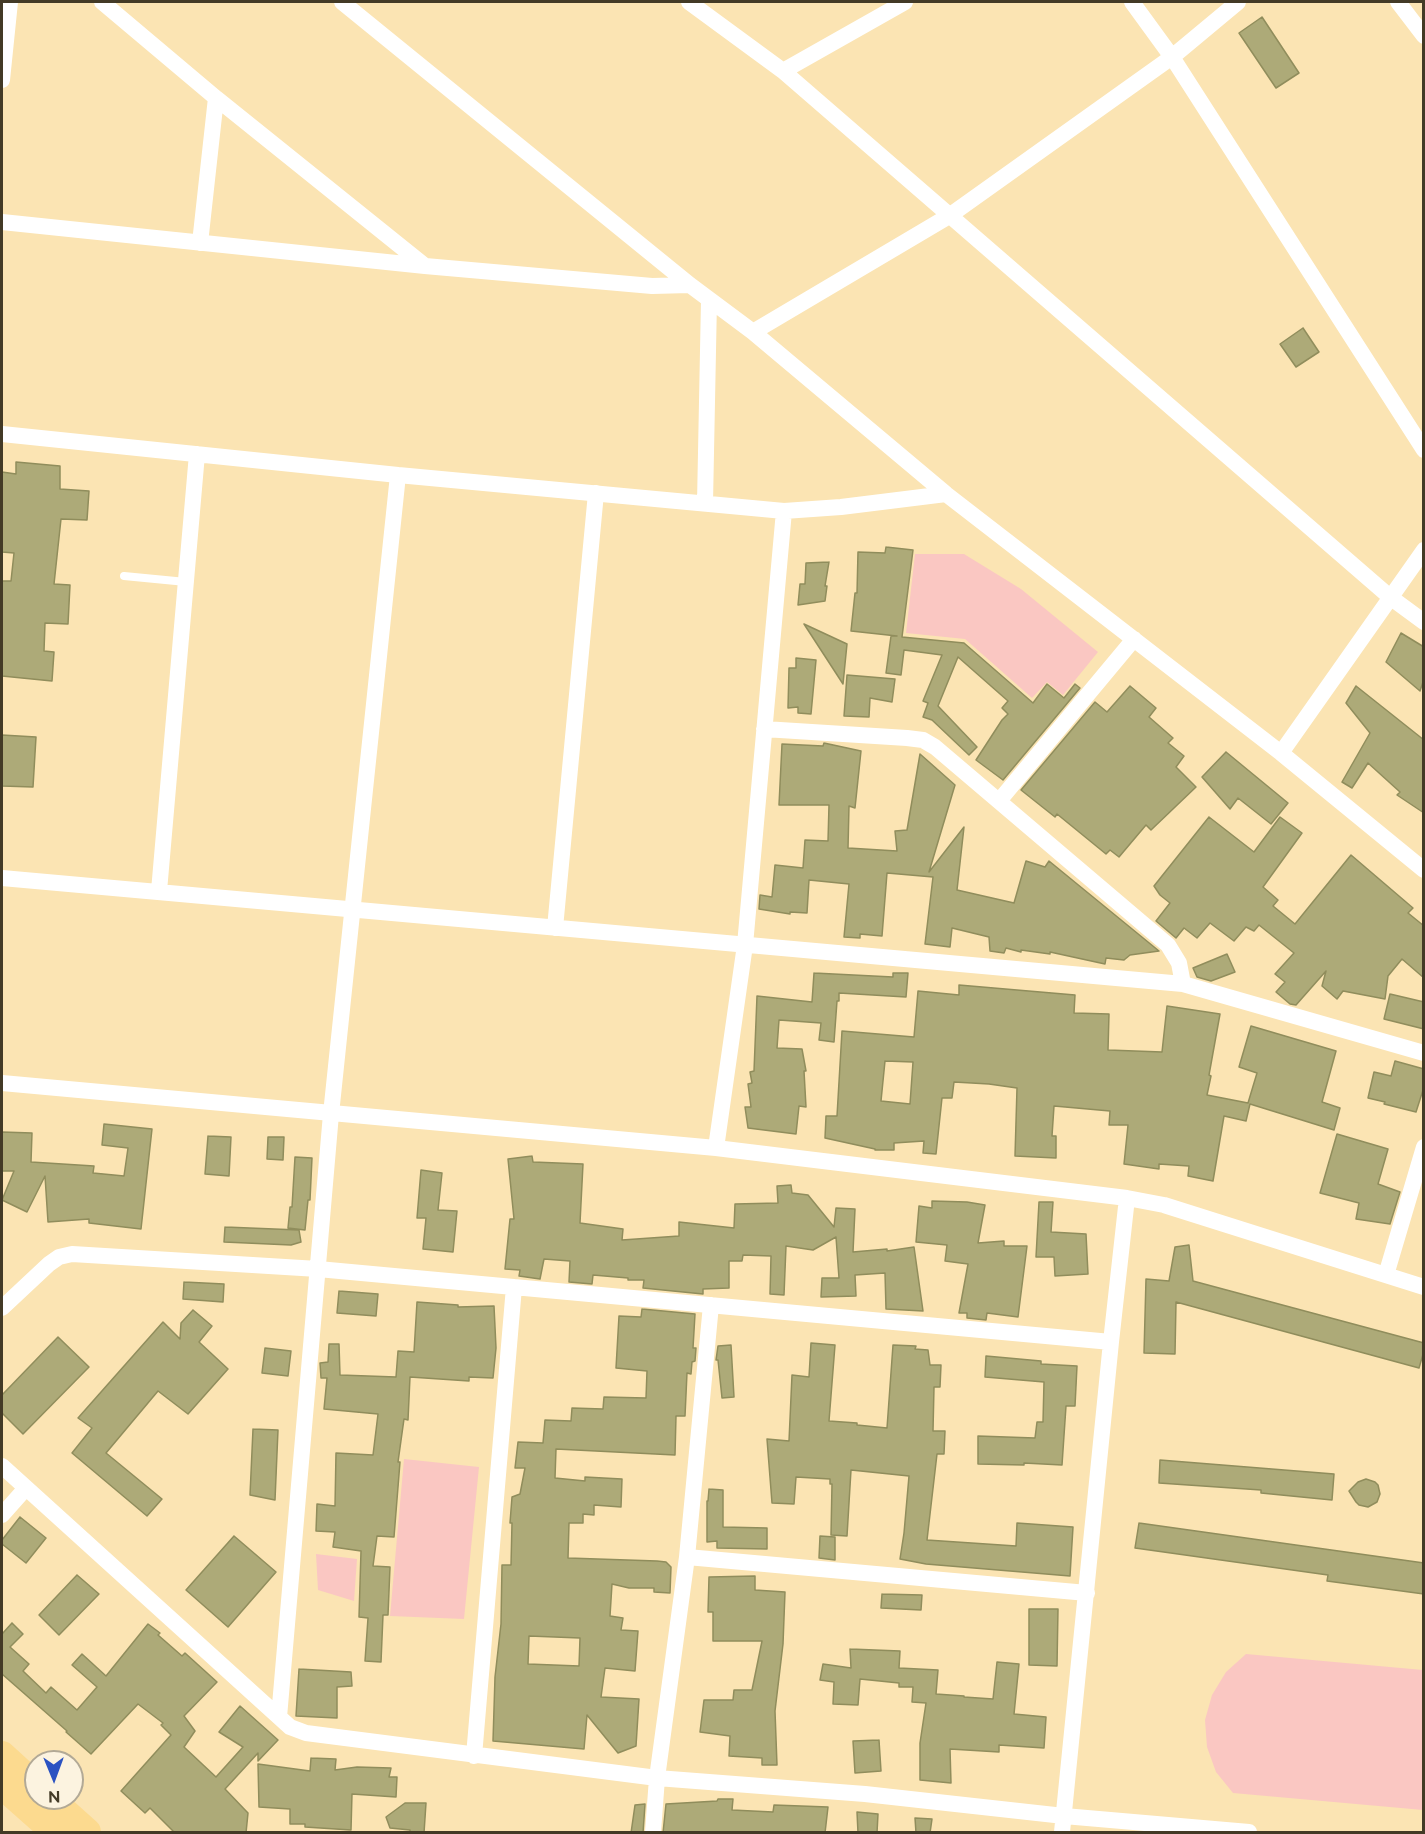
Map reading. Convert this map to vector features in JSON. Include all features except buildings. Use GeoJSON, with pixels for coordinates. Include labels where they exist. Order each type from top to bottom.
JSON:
{"type":"FeatureCollection","features":[{"type":"Feature","properties":{"kind":"highway"},"geometry":{"type":"LineString","coordinates":[[2,1755],[24,1775]]}},
{"type":"Feature","properties":{"kind":"highway"},"geometry":{"type":"LineString","coordinates":[[2,1785],[55,1833]]}},
{"type":"Feature","properties":{"kind":"highway"},"geometry":{"type":"LineString","coordinates":[[62,1810],[87,1833]]}},
{"type":"Feature","properties":{"kind":"street"},"geometry":{"type":"LineString","coordinates":[[2,80],[4,23],[10,2]]}},
{"type":"Feature","properties":{"kind":"street"},"geometry":{"type":"LineString","coordinates":[[102,2],[216,98],[425,266]]}},
{"type":"Feature","properties":{"kind":"street"},"geometry":{"type":"LineString","coordinates":[[342,2],[690,285],[753,332],[946,494],[1281,753],[1424,870]]}},
{"type":"Feature","properties":{"kind":"street"},"geometry":{"type":"LineString","coordinates":[[690,2],[783,71],[1390,597],[1424,622]]}},
{"type":"Feature","properties":{"kind":"street"},"geometry":{"type":"LineString","coordinates":[[783,71],[905,2]]}},
{"type":"Feature","properties":{"kind":"street"},"geometry":{"type":"LineString","coordinates":[[1132,2],[1172,57],[1424,450]]}},
{"type":"Feature","properties":{"kind":"street"},"geometry":{"type":"LineString","coordinates":[[753,332],[949,216],[1172,57],[1238,2]]}},
{"type":"Feature","properties":{"kind":"street"},"geometry":{"type":"LineString","coordinates":[[1398,2],[1424,36]]}},
{"type":"Feature","properties":{"kind":"street"},"geometry":{"type":"LineString","coordinates":[[200,243],[216,98]]}},
{"type":"Feature","properties":{"kind":"street"},"geometry":{"type":"LineString","coordinates":[[2,222],[425,266],[652,286],[690,285]]}},
{"type":"Feature","properties":{"kind":"street"},"geometry":{"type":"LineString","coordinates":[[705,503],[709,300]]}},
{"type":"Feature","properties":{"kind":"street"},"geometry":{"type":"LineString","coordinates":[[2,434],[398,475],[784,511],[841,507],[946,494]]}},
{"type":"Feature","properties":{"kind":"street"},"geometry":{"type":"LineString","coordinates":[[159,891],[197,454]]}},
{"type":"Feature","properties":{"kind":"street"},"geometry":{"type":"LineString","coordinates":[[279,1717],[331,1113],[398,475]]}},
{"type":"Feature","properties":{"kind":"street"},"geometry":{"type":"LineString","coordinates":[[555,928],[596,493]]}},
{"type":"Feature","properties":{"kind":"street"},"geometry":{"type":"LineString","coordinates":[[716,1148],[745,945],[784,511]]}},
{"type":"Feature","properties":{"kind":"street"},"geometry":{"type":"LineString","coordinates":[[1281,753],[1424,550]]}},
{"type":"Feature","properties":{"kind":"street"},"geometry":{"type":"LineString","coordinates":[[999,801],[1134,639]]}},
{"type":"Feature","properties":{"kind":"street"},"geometry":{"type":"LineString","coordinates":[[764,729],[923,740],[935,747],[1168,945],[1179,963],[1183,984]]}},
{"type":"Feature","properties":{"kind":"street"},"geometry":{"type":"LineString","coordinates":[[2,878],[1183,984],[1424,1053]]}},
{"type":"Feature","properties":{"kind":"street"},"geometry":{"type":"LineString","coordinates":[[2,1083],[716,1148],[1127,1198],[1164,1205],[1424,1287]]}},
{"type":"Feature","properties":{"kind":"street"},"geometry":{"type":"LineString","coordinates":[[1386,1275],[1424,1147]]}},
{"type":"Feature","properties":{"kind":"street"},"geometry":{"type":"LineString","coordinates":[[1063,1824],[1127,1198]]}},
{"type":"Feature","properties":{"kind":"street"},"geometry":{"type":"LineString","coordinates":[[2,1308],[49,1264],[59,1257],[72,1254],[318,1269],[1111,1342]]}},
{"type":"Feature","properties":{"kind":"street"},"geometry":{"type":"LineString","coordinates":[[474,1756],[514,1287]]}},
{"type":"Feature","properties":{"kind":"street"},"geometry":{"type":"LineString","coordinates":[[653,1833],[657,1778],[687,1557],[711,1305]]}},
{"type":"Feature","properties":{"kind":"street"},"geometry":{"type":"LineString","coordinates":[[2,1466],[290,1727],[306,1733],[657,1778],[865,1794],[1063,1824],[1249,1833]]}},
{"type":"Feature","properties":{"kind":"street"},"geometry":{"type":"LineString","coordinates":[[2,1515],[26,1488]]}},
{"type":"Feature","properties":{"kind":"street"},"geometry":{"type":"LineString","coordinates":[[687,1557],[1087,1593]]}},
{"type":"Feature","properties":{"kind":"lane"},"geometry":{"type":"LineString","coordinates":[[124,576],[186,582]]}},
{"type":"Feature","properties":{"kind":"shaded area"},"geometry":{"type":"Polygon","coordinates":[[[915,554],[964,554],[1021,589],[1098,652],[1063,695],[1047,682],[1032,698],[965,639],[906,633],[915,554]]]}},
{"type":"Feature","properties":{"kind":"shaded area"},"geometry":{"type":"Polygon","coordinates":[[[404,1459],[479,1467],[464,1619],[390,1616],[404,1459]]]}},
{"type":"Feature","properties":{"kind":"shaded area"},"geometry":{"type":"Polygon","coordinates":[[[316,1554],[357,1559],[354,1601],[318,1590],[316,1554]]]}},
{"type":"Feature","properties":{"kind":"shaded area"},"geometry":{"type":"Polygon","coordinates":[[[1246,1654],[1423,1670],[1423,1810],[1233,1793],[1216,1772],[1207,1747],[1205,1720],[1212,1695],[1226,1672],[1246,1654]]]}}]}
